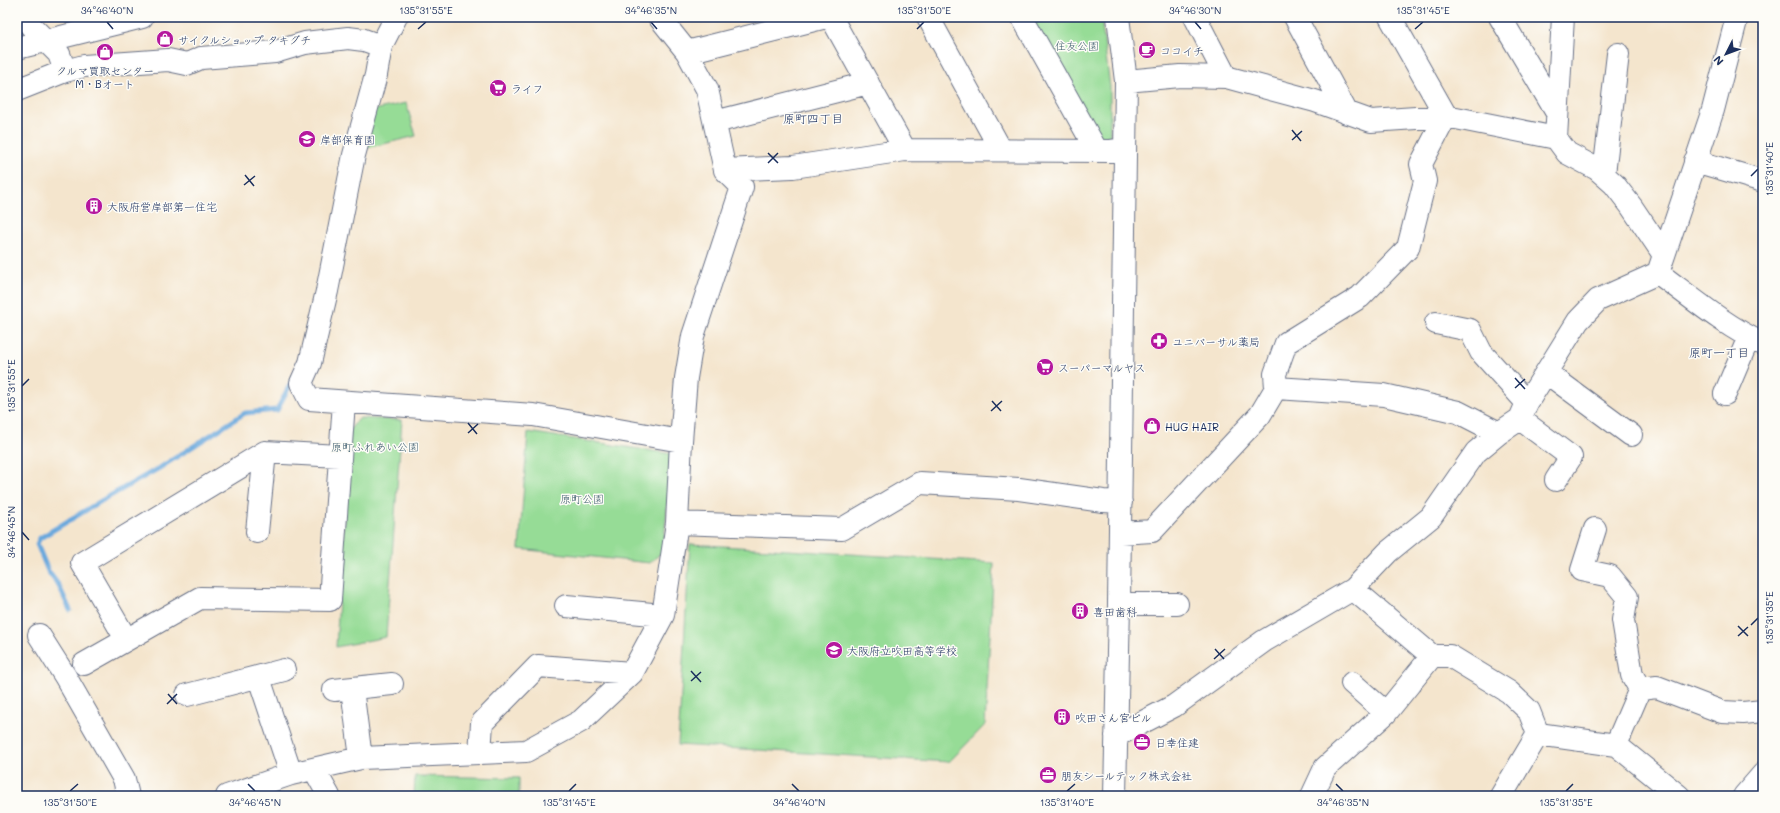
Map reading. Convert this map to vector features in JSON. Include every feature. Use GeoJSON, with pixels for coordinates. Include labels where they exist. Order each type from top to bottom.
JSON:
{"type":"FeatureCollection","features":[{"type":"Feature","properties":{"kind":"street"},"geometry":{"type":"LineString","coordinates":[[25,17],[31,26],[59,54],[65,71]]}},
{"type":"Feature","properties":{"kind":"street"},"geometry":{"type":"LineString","coordinates":[[17,48],[45,41],[98,22],[142,17]]}},
{"type":"Feature","properties":{"kind":"street"},"geometry":{"type":"LineString","coordinates":[[396,17],[380,46],[376,75],[354,155],[328,291],[310,363],[301,384],[309,399],[533,415],[681,441]]}},
{"type":"Feature","properties":{"kind":"street"},"geometry":{"type":"LineString","coordinates":[[232,795],[291,774],[361,758],[526,751],[581,721],[632,673],[663,615],[677,523],[686,378],[693,336],[742,187],[725,170],[707,89],[687,52],[659,17]]}},
{"type":"Feature","properties":{"kind":"street"},"geometry":{"type":"LineString","coordinates":[[687,52],[826,17]]}},
{"type":"Feature","properties":{"kind":"street"},"geometry":{"type":"LineString","coordinates":[[831,17],[905,150]]}},
{"type":"Feature","properties":{"kind":"street"},"geometry":{"type":"LineString","coordinates":[[928,17],[1001,150]]}},
{"type":"Feature","properties":{"kind":"street"},"geometry":{"type":"LineString","coordinates":[[1022,17],[1097,151]]}},
{"type":"Feature","properties":{"kind":"street"},"geometry":{"type":"LineString","coordinates":[[1115,796],[1121,502],[1126,81],[1118,17]]}},
{"type":"Feature","properties":{"kind":"street"},"geometry":{"type":"LineString","coordinates":[[1195,17],[1226,77]]}},
{"type":"Feature","properties":{"kind":"street"},"geometry":{"type":"LineString","coordinates":[[1294,17],[1347,113]]}},
{"type":"Feature","properties":{"kind":"street"},"geometry":{"type":"LineString","coordinates":[[1390,17],[1446,116]]}},
{"type":"Feature","properties":{"kind":"street"},"geometry":{"type":"LineString","coordinates":[[1500,17],[1557,113]]}},
{"type":"Feature","properties":{"kind":"street"},"geometry":{"type":"LineString","coordinates":[[1563,17],[1556,138],[1567,153],[1604,174],[1623,195],[1661,264],[1715,315],[1756,340],[1725,394]]}},
{"type":"Feature","properties":{"kind":"street"},"geometry":{"type":"LineString","coordinates":[[1116,736],[1174,706],[1264,641],[1353,590],[1388,552],[1431,517],[1476,452],[1523,411],[1578,322],[1598,300],[1661,264],[1713,110],[1737,17]]}},
{"type":"Feature","properties":{"kind":"street"},"geometry":{"type":"LineString","coordinates":[[17,90],[65,71],[84,66],[168,60],[187,64],[201,58],[275,52],[305,43],[348,38],[364,40],[380,46]]}},
{"type":"Feature","properties":{"kind":"street"},"geometry":{"type":"LineString","coordinates":[[1604,174],[1618,54]]}},
{"type":"Feature","properties":{"kind":"street"},"geometry":{"type":"LineString","coordinates":[[1126,81],[1180,76],[1226,77],[1315,101],[1371,121],[1446,116],[1556,138]]}},
{"type":"Feature","properties":{"kind":"street"},"geometry":{"type":"LineString","coordinates":[[715,122],[868,83]]}},
{"type":"Feature","properties":{"kind":"street"},"geometry":{"type":"LineString","coordinates":[[1120,533],[1152,531],[1260,416],[1276,388],[1275,374],[1286,343],[1360,297],[1408,248],[1425,181],[1421,164],[1446,116]]}},
{"type":"Feature","properties":{"kind":"street"},"geometry":{"type":"LineString","coordinates":[[725,170],[793,167],[905,150],[1097,151],[1125,149]]}},
{"type":"Feature","properties":{"kind":"street"},"geometry":{"type":"LineString","coordinates":[[1695,161],[1763,181]]}},
{"type":"Feature","properties":{"kind":"street"},"geometry":{"type":"LineString","coordinates":[[1436,323],[1472,323],[1481,352],[1523,411],[1571,457],[1556,480]]}},
{"type":"Feature","properties":{"kind":"street"},"geometry":{"type":"LineString","coordinates":[[1547,373],[1631,435]]}},
{"type":"Feature","properties":{"kind":"street"},"geometry":{"type":"LineString","coordinates":[[1276,388],[1384,395],[1458,412],[1499,433]]}},
{"type":"Feature","properties":{"kind":"street"},"geometry":{"type":"LineString","coordinates":[[84,664],[200,598],[330,600],[344,402]]}},
{"type":"Feature","properties":{"kind":"street"},"geometry":{"type":"LineString","coordinates":[[126,640],[82,563],[265,452],[339,456]]}},
{"type":"Feature","properties":{"kind":"street"},"geometry":{"type":"LineString","coordinates":[[257,532],[265,452]]}},
{"type":"Feature","properties":{"kind":"street"},"geometry":{"type":"LineString","coordinates":[[677,523],[842,529],[920,483],[1019,489],[1103,501],[1121,502]]}},
{"type":"Feature","properties":{"kind":"street"},"geometry":{"type":"LineString","coordinates":[[1595,529],[1582,570],[1610,576],[1627,596],[1624,620],[1632,675],[1640,689]]}},
{"type":"Feature","properties":{"kind":"street"},"geometry":{"type":"LineString","coordinates":[[1353,590],[1432,656],[1450,656],[1509,692],[1529,711],[1538,734]]}},
{"type":"Feature","properties":{"kind":"street"},"geometry":{"type":"LineString","coordinates":[[1119,604],[1177,604]]}},
{"type":"Feature","properties":{"kind":"street"},"geometry":{"type":"LineString","coordinates":[[566,606],[663,615]]}},
{"type":"Feature","properties":{"kind":"street"},"geometry":{"type":"LineString","coordinates":[[39,635],[65,676],[124,779],[128,796]]}},
{"type":"Feature","properties":{"kind":"street"},"geometry":{"type":"LineString","coordinates":[[1321,791],[1325,768],[1386,713],[1432,656]]}},
{"type":"Feature","properties":{"kind":"street"},"geometry":{"type":"LineString","coordinates":[[480,753],[482,723],[538,666],[632,673]]}},
{"type":"Feature","properties":{"kind":"street"},"geometry":{"type":"LineString","coordinates":[[200,686],[259,678],[284,670]]}},
{"type":"Feature","properties":{"kind":"street"},"geometry":{"type":"LineString","coordinates":[[259,678],[291,774]]}},
{"type":"Feature","properties":{"kind":"street"},"geometry":{"type":"LineString","coordinates":[[1352,683],[1386,713]]}},
{"type":"Feature","properties":{"kind":"street"},"geometry":{"type":"LineString","coordinates":[[361,758],[343,690],[392,684]]}},
{"type":"Feature","properties":{"kind":"street"},"geometry":{"type":"LineString","coordinates":[[1640,689],[1656,687],[1722,712],[1763,712]]}},
{"type":"Feature","properties":{"kind":"street"},"geometry":{"type":"LineString","coordinates":[[1616,745],[1640,689]]}},
{"type":"Feature","properties":{"kind":"street"},"geometry":{"type":"LineString","coordinates":[[1538,734],[1616,745],[1679,796]]}},
{"type":"Feature","properties":{"kind":"street"},"geometry":{"type":"LineString","coordinates":[[1501,796],[1538,734]]}},
{"type":"Feature","properties":{"kind":"street"},"geometry":{"type":"LineString","coordinates":[[314,769],[329,796]]}},
{"type":"Feature","properties":{"kind":"street"},"geometry":{"type":"LineString","coordinates":[[1744,796],[1763,774]]}},
{"type":"Feature","properties":{"kind":"green space","name":"住友公園"},"geometry":{"type":"Polygon","coordinates":[[[1029,17],[1101,17],[1110,87],[1110,137],[1097,138],[1029,17]]]}},
{"type":"Feature","properties":{"kind":"green space"},"geometry":{"type":"Polygon","coordinates":[[[406,103],[416,136],[363,149],[373,110],[406,103]]]}},
{"type":"Feature","properties":{"kind":"green space","name":"原町ふれあい公園"},"geometry":{"type":"Polygon","coordinates":[[[360,418],[402,420],[386,637],[336,647],[350,429],[360,418]]]}},
{"type":"Feature","properties":{"kind":"green space","name":"原町公園"},"geometry":{"type":"Polygon","coordinates":[[[528,432],[672,454],[663,551],[650,563],[519,549],[528,432]]]}},
{"type":"Feature","properties":{"kind":"green space"},"geometry":{"type":"Polygon","coordinates":[[[690,544],[994,563],[985,725],[949,762],[678,745],[690,544]]]}},
{"type":"Feature","properties":{"kind":"green space"},"geometry":{"type":"Polygon","coordinates":[[[415,776],[519,778],[519,796],[414,796],[415,776]]]}},
{"type":"Feature","properties":{"kind":"waterway"},"geometry":{"type":"LineString","coordinates":[[70,610],[59,586],[48,571],[37,544],[40,538],[161,467],[245,413],[277,410],[293,379]]}},
{"type":"Feature","properties":{"kind":"place","name":"サイクルショップ タキグチ"},"geometry":{"type":"Point","coordinates":[165,39]}},
{"type":"Feature","properties":{"kind":"place","name":"ココイチ"},"geometry":{"type":"Point","coordinates":[1147,50]}},
{"type":"Feature","properties":{"kind":"place","name":"クルマ買取センター M・Bオート"},"geometry":{"type":"Point","coordinates":[105,52]}},
{"type":"Feature","properties":{"kind":"place","name":"ライフ"},"geometry":{"type":"Point","coordinates":[498,88]}},
{"type":"Feature","properties":{"kind":"place","name":"岸部保育園"},"geometry":{"type":"Point","coordinates":[307,139]}},
{"type":"Feature","properties":{"kind":"place","name":"大阪府営岸部第一住宅"},"geometry":{"type":"Point","coordinates":[94,206]}},
{"type":"Feature","properties":{"kind":"place","name":"ユニバーサル薬局"},"geometry":{"type":"Point","coordinates":[1159,341]}},
{"type":"Feature","properties":{"kind":"place","name":"スーパーマルヤス"},"geometry":{"type":"Point","coordinates":[1045,367]}},
{"type":"Feature","properties":{"kind":"place","name":"HUG HAIR"},"geometry":{"type":"Point","coordinates":[1152,426]}},
{"type":"Feature","properties":{"kind":"place","name":"喜田歯科"},"geometry":{"type":"Point","coordinates":[1080,611]}},
{"type":"Feature","properties":{"kind":"place","name":"大阪府立吹田高等学校"},"geometry":{"type":"Point","coordinates":[834,650]}},
{"type":"Feature","properties":{"kind":"place","name":"吹田さん宮ビル"},"geometry":{"type":"Point","coordinates":[1062,717]}},
{"type":"Feature","properties":{"kind":"place","name":"日幸住建"},"geometry":{"type":"Point","coordinates":[1142,742]}},
{"type":"Feature","properties":{"kind":"place","name":"朋友シールテック株式会社"},"geometry":{"type":"Point","coordinates":[1048,775]}},
{"type":"Feature","properties":{"kind":"district","name":"原町四丁目"},"geometry":{"type":"Point","coordinates":[813,118]}},
{"type":"Feature","properties":{"kind":"district","name":"原町一丁目"},"geometry":{"type":"Point","coordinates":[1719,352]}}]}
